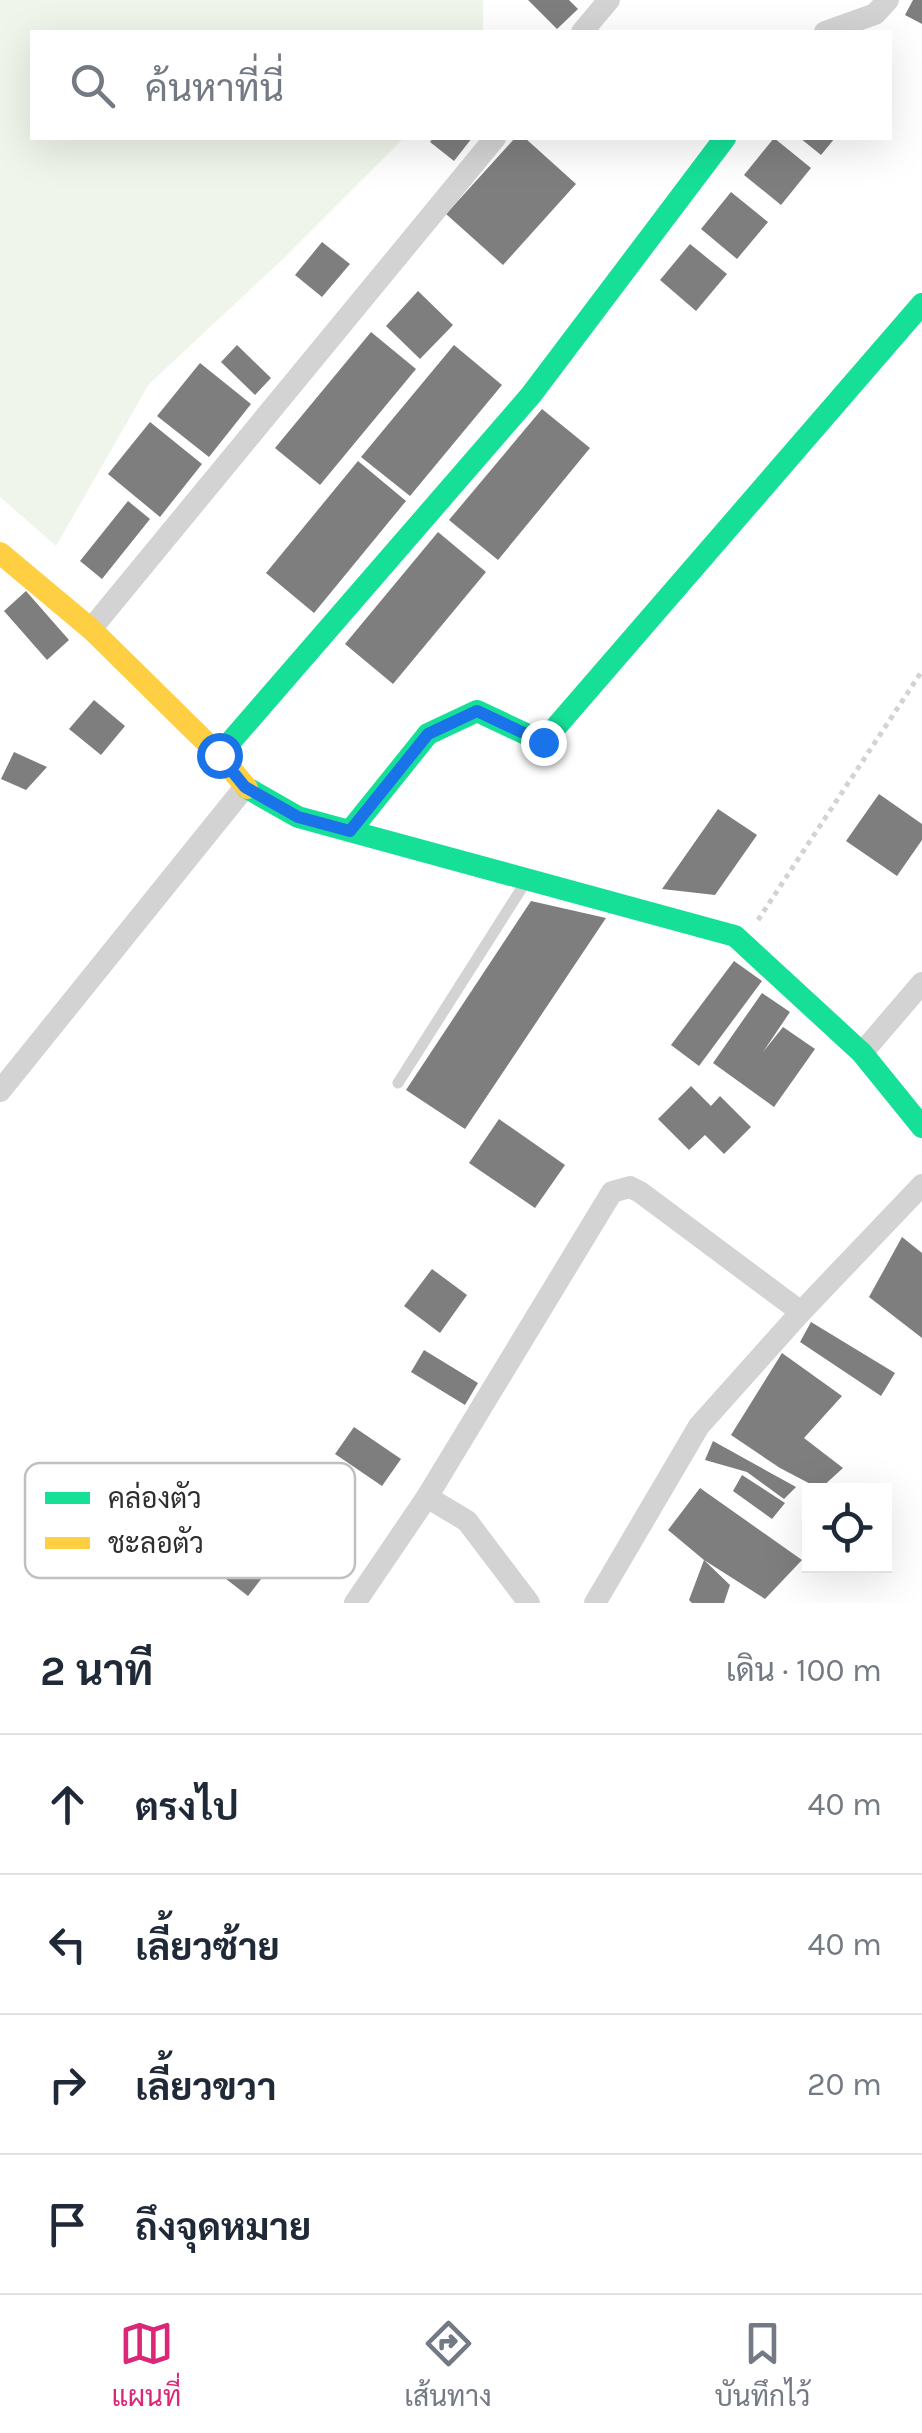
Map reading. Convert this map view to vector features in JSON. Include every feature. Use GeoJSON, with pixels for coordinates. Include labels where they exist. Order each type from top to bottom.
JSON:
{"type":"FeatureCollection","features":[{"type":"Feature","properties":{"kind":"street"},"geometry":{"type":"LineString","coordinates":[[584,30],[609,0]]}},
{"type":"Feature","properties":{"kind":"street"},"geometry":{"type":"LineString","coordinates":[[830,30],[874,14],[888,0]]}},
{"type":"Feature","properties":{"kind":"street"},"geometry":{"type":"LineString","coordinates":[[91,628],[493,140]]}},
{"type":"Feature","properties":{"kind":"street"},"geometry":{"type":"LineString","coordinates":[[219,755],[531,395],[723,140]]}},
{"type":"Feature","properties":{"kind":"street"},"geometry":{"type":"LineString","coordinates":[[350,831],[428,734],[477,711],[543,742],[922,304]]}},
{"type":"Feature","properties":{"kind":"street"},"geometry":{"type":"LineString","coordinates":[[0,552],[91,628],[219,755],[245,787],[298,817],[735,936],[862,1054],[922,1127]]}},
{"type":"Feature","properties":{"kind":"street"},"geometry":{"type":"LineString","coordinates":[[0,1090],[245,787]]}},
{"type":"Feature","properties":{"kind":"street"},"geometry":{"type":"LineString","coordinates":[[862,1054],[922,983]]}},
{"type":"Feature","properties":{"kind":"street"},"geometry":{"type":"LineString","coordinates":[[595,1603],[699,1426],[922,1185]]}},
{"type":"Feature","properties":{"kind":"street"},"geometry":{"type":"LineString","coordinates":[[355,1603],[426,1497],[612,1192],[630,1187],[640,1192],[801,1312]]}},
{"type":"Feature","properties":{"kind":"street"},"geometry":{"type":"LineString","coordinates":[[426,1497],[468,1521],[530,1603]]}},
{"type":"Feature","properties":{"kind":"lane"},"geometry":{"type":"LineString","coordinates":[[398,1084],[528,880]]}},
{"type":"Feature","properties":{"kind":"path"},"geometry":{"type":"LineString","coordinates":[[743,944],[922,671]]}},
{"type":"Feature","properties":{"kind":"shaded area"},"geometry":{"type":"Polygon","coordinates":[[[0,0],[483,0],[483,30],[30,30],[30,140],[402,140],[282,260],[149,384],[56,546],[0,497],[0,0]]]}},
{"type":"Feature","properties":{"kind":"building"},"geometry":{"type":"Polygon","coordinates":[[[528,0],[569,0],[578,9],[557,29],[528,0]]]}},
{"type":"Feature","properties":{"kind":"building"},"geometry":{"type":"Polygon","coordinates":[[[913,0],[922,0],[922,24],[905,15],[913,0]]]}},
{"type":"Feature","properties":{"kind":"building"},"geometry":{"type":"Polygon","coordinates":[[[432,140],[470,140],[454,161],[432,140]]]}},
{"type":"Feature","properties":{"kind":"building"},"geometry":{"type":"Polygon","coordinates":[[[513,140],[527,140],[576,184],[503,265],[446,214],[513,140]]]}},
{"type":"Feature","properties":{"kind":"building"},"geometry":{"type":"Polygon","coordinates":[[[772,140],[811,168],[781,205],[744,175],[772,140]]]}},
{"type":"Feature","properties":{"kind":"building"},"geometry":{"type":"Polygon","coordinates":[[[802,140],[833,140],[821,155],[802,140]]]}},
{"type":"Feature","properties":{"kind":"building"},"geometry":{"type":"Polygon","coordinates":[[[731,192],[768,222],[737,259],[701,229],[731,192]]]}},
{"type":"Feature","properties":{"kind":"building"},"geometry":{"type":"Polygon","coordinates":[[[322,242],[350,264],[322,297],[295,275],[322,242]]]}},
{"type":"Feature","properties":{"kind":"building"},"geometry":{"type":"Polygon","coordinates":[[[690,244],[727,274],[696,311],[660,280],[690,244]]]}},
{"type":"Feature","properties":{"kind":"building"},"geometry":{"type":"Polygon","coordinates":[[[418,291],[453,325],[420,359],[386,326],[418,291]]]}},
{"type":"Feature","properties":{"kind":"building"},"geometry":{"type":"Polygon","coordinates":[[[371,332],[416,369],[320,485],[275,448],[371,332]]]}},
{"type":"Feature","properties":{"kind":"building"},"geometry":{"type":"Polygon","coordinates":[[[237,345],[271,378],[255,395],[221,362],[237,345]]]}},
{"type":"Feature","properties":{"kind":"building"},"geometry":{"type":"Polygon","coordinates":[[[454,345],[502,385],[410,496],[361,457],[454,345]]]}},
{"type":"Feature","properties":{"kind":"building"},"geometry":{"type":"Polygon","coordinates":[[[200,363],[251,404],[209,457],[157,416],[200,363]]]}},
{"type":"Feature","properties":{"kind":"building"},"geometry":{"type":"Polygon","coordinates":[[[542,409],[590,448],[498,560],[449,520],[542,409]]]}},
{"type":"Feature","properties":{"kind":"building"},"geometry":{"type":"Polygon","coordinates":[[[150,422],[202,464],[160,517],[108,474],[150,422]]]}},
{"type":"Feature","properties":{"kind":"building"},"geometry":{"type":"Polygon","coordinates":[[[358,461],[406,501],[314,613],[266,573],[358,461]]]}},
{"type":"Feature","properties":{"kind":"building"},"geometry":{"type":"Polygon","coordinates":[[[128,501],[150,519],[102,579],[80,561],[128,501]]]}},
{"type":"Feature","properties":{"kind":"building"},"geometry":{"type":"Polygon","coordinates":[[[438,532],[486,572],[393,684],[345,644],[438,532]]]}},
{"type":"Feature","properties":{"kind":"building"},"geometry":{"type":"Polygon","coordinates":[[[26,591],[69,640],[47,660],[4,611],[26,591]]]}},
{"type":"Feature","properties":{"kind":"building"},"geometry":{"type":"Polygon","coordinates":[[[94,700],[125,726],[101,755],[69,729],[94,700]]]}},
{"type":"Feature","properties":{"kind":"building"},"geometry":{"type":"Polygon","coordinates":[[[14,752],[47,767],[26,790],[1,779],[14,752]]]}},
{"type":"Feature","properties":{"kind":"building"},"geometry":{"type":"Polygon","coordinates":[[[879,794],[922,824],[922,840],[897,876],[846,841],[879,794]]]}},
{"type":"Feature","properties":{"kind":"building"},"geometry":{"type":"Polygon","coordinates":[[[718,809],[757,835],[715,895],[662,889],[718,809]]]}},
{"type":"Feature","properties":{"kind":"building"},"geometry":{"type":"Polygon","coordinates":[[[531,901],[606,918],[465,1129],[406,1090],[531,901]]]}},
{"type":"Feature","properties":{"kind":"building"},"geometry":{"type":"Polygon","coordinates":[[[734,961],[762,981],[699,1066],[671,1045],[734,961]]]}},
{"type":"Feature","properties":{"kind":"building"},"geometry":{"type":"Polygon","coordinates":[[[762,993],[790,1012],[763,1052],[783,1027],[815,1049],[774,1107],[713,1063],[762,993]]]}},
{"type":"Feature","properties":{"kind":"building"},"geometry":{"type":"Polygon","coordinates":[[[691,1086],[711,1106],[720,1096],[751,1127],[724,1154],[705,1135],[689,1150],[658,1119],[691,1086]]]}},
{"type":"Feature","properties":{"kind":"building"},"geometry":{"type":"Polygon","coordinates":[[[499,1119],[565,1165],[535,1208],[469,1163],[499,1119]]]}},
{"type":"Feature","properties":{"kind":"building"},"geometry":{"type":"Polygon","coordinates":[[[902,1237],[922,1253],[922,1338],[869,1297],[902,1237]]]}},
{"type":"Feature","properties":{"kind":"building"},"geometry":{"type":"Polygon","coordinates":[[[432,1269],[467,1295],[440,1333],[404,1306],[432,1269]]]}},
{"type":"Feature","properties":{"kind":"building"},"geometry":{"type":"Polygon","coordinates":[[[811,1322],[895,1373],[881,1396],[800,1342],[811,1322]]]}},
{"type":"Feature","properties":{"kind":"building"},"geometry":{"type":"Polygon","coordinates":[[[424,1350],[478,1383],[465,1405],[411,1372],[424,1350]]]}},
{"type":"Feature","properties":{"kind":"building"},"geometry":{"type":"Polygon","coordinates":[[[782,1353],[842,1396],[804,1438],[843,1468],[827,1483],[809,1483],[731,1435],[782,1353]]]}},
{"type":"Feature","properties":{"kind":"building"},"geometry":{"type":"Polygon","coordinates":[[[354,1427],[401,1459],[382,1486],[355,1468],[355,1463],[335,1454],[354,1427]]]}},
{"type":"Feature","properties":{"kind":"building"},"geometry":{"type":"Polygon","coordinates":[[[713,1441],[796,1487],[784,1499],[747,1472],[705,1460],[713,1441]]]}},
{"type":"Feature","properties":{"kind":"building"},"geometry":{"type":"Polygon","coordinates":[[[742,1475],[785,1503],[772,1519],[733,1491],[742,1475]]]}},
{"type":"Feature","properties":{"kind":"building"},"geometry":{"type":"Polygon","coordinates":[[[700,1488],[802,1560],[765,1599],[704,1560],[668,1530],[700,1488]]]}},
{"type":"Feature","properties":{"kind":"building"},"geometry":{"type":"Polygon","coordinates":[[[704,1560],[730,1585],[724,1603],[689,1600],[704,1560]]]}},
{"type":"Feature","properties":{"kind":"building"},"geometry":{"type":"Polygon","coordinates":[[[225,1578],[262,1578],[248,1596],[225,1578]]]}},
{"type":"Feature","properties":{"kind":"traffic: fast"},"geometry":{"type":"LineString","coordinates":[[219,755],[531,395],[723,140]]}},
{"type":"Feature","properties":{"kind":"traffic: fast"},"geometry":{"type":"LineString","coordinates":[[350,831],[428,734],[477,711],[543,742],[922,304]]}},
{"type":"Feature","properties":{"kind":"traffic: fast"},"geometry":{"type":"LineString","coordinates":[[247,788],[298,817],[735,936],[862,1053],[922,1127]]}},
{"type":"Feature","properties":{"kind":"traffic: slow"},"geometry":{"type":"LineString","coordinates":[[0,553],[91,629],[219,755],[247,788]]}},
{"type":"Feature","properties":{"kind":"route"},"geometry":{"type":"LineString","coordinates":[[219,755],[245,787],[298,817],[350,831],[428,734],[477,711],[543,742]]}}]}
